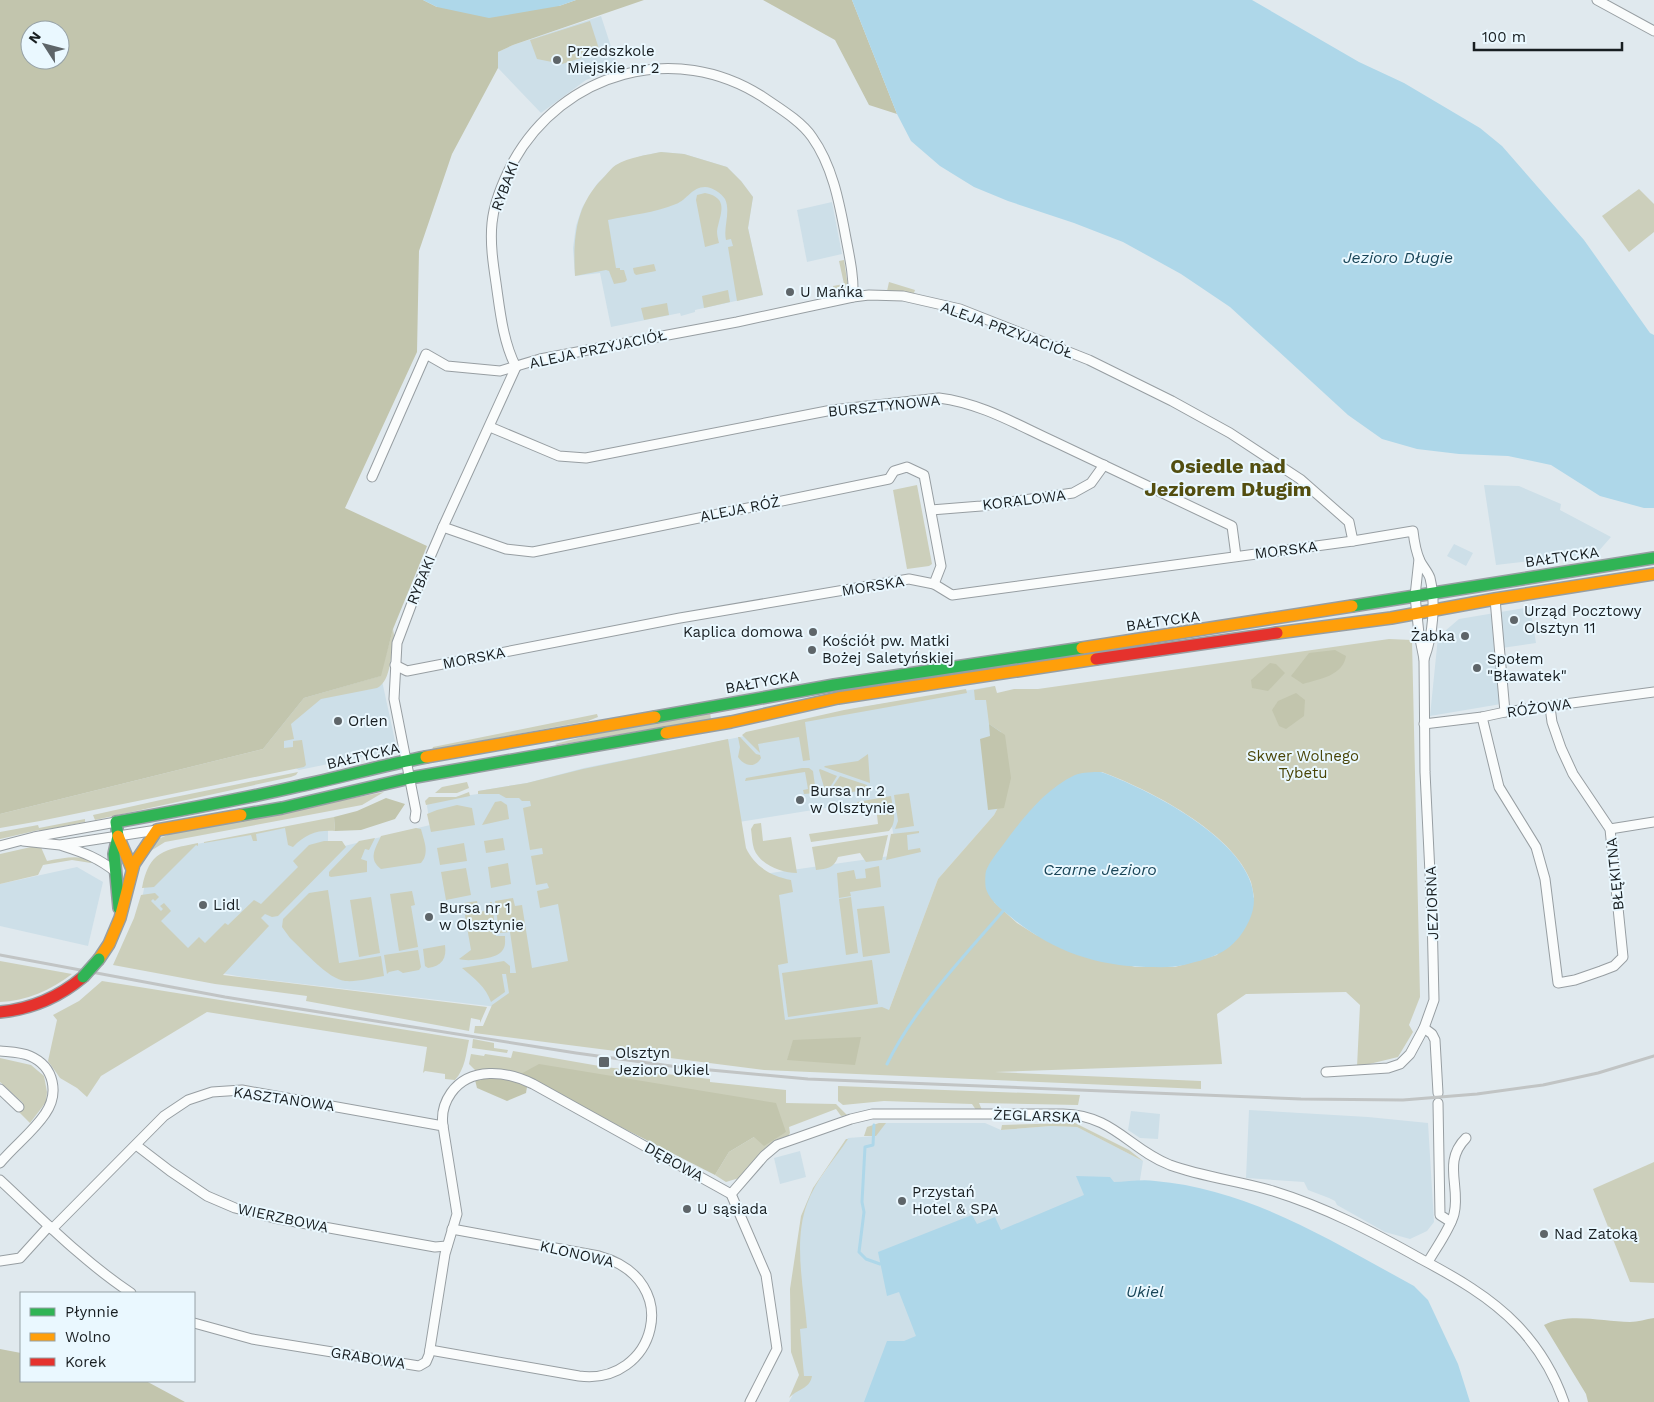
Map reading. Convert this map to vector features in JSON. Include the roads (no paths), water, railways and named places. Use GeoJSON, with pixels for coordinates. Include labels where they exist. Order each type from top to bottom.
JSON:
{"type":"FeatureCollection","features":[{"type":"Feature","properties":{"kind":"main road","name":"BAŁTYCKA"},"geometry":{"type":"LineString","coordinates":[[116,822],[209,806],[407,761],[834,685],[1230,626],[1654,558]]}},
{"type":"Feature","properties":{"kind":"main road","name":"BAŁTYCKA"},"geometry":{"type":"LineString","coordinates":[[157,830],[282,808],[410,778],[784,712],[838,698],[1260,635],[1391,618],[1416,612],[1654,574]]}},
{"type":"Feature","properties":{"kind":"main road"},"geometry":{"type":"LineString","coordinates":[[116,822],[118,836],[132,869]]}},
{"type":"Feature","properties":{"kind":"main road"},"geometry":{"type":"LineString","coordinates":[[0,1012],[41,1004],[70,988],[99,959],[113,934],[128,892],[132,869],[140,852],[157,830]]}},
{"type":"Feature","properties":{"kind":"main road"},"geometry":{"type":"LineString","coordinates":[[118,836],[114,854],[119,916]]}},
{"type":"Feature","properties":{"kind":"street"},"geometry":{"type":"LineString","coordinates":[[1598,0],[1654,31]]}},
{"type":"Feature","properties":{"kind":"street","name":"RYBAKI"},"geometry":{"type":"LineString","coordinates":[[415,818],[416,811],[394,698],[397,643],[424,571],[516,367],[509,354],[500,308],[491,238],[494,215],[504,180],[520,150],[544,119],[559,106],[583,91],[608,78],[622,74],[675,68],[690,69],[731,80],[749,88],[802,126],[812,137],[832,176],[852,273],[853,297]]}},
{"type":"Feature","properties":{"kind":"street","name":"ALEJA PRZYJACIÓŁ"},"geometry":{"type":"LineString","coordinates":[[372,477],[426,354],[447,366],[500,370],[540,359],[737,322],[853,297],[869,295],[903,296],[960,310],[1001,325],[1089,360],[1172,401],[1230,433],[1300,479],[1349,522],[1353,541]]}},
{"type":"Feature","properties":{"kind":"street","name":"BURSZTYNOWA"},"geometry":{"type":"LineString","coordinates":[[490,426],[559,456],[586,458],[832,410],[939,398],[986,410],[1232,526],[1236,556]]}},
{"type":"Feature","properties":{"kind":"street","name":"KORALOWA"},"geometry":{"type":"LineString","coordinates":[[931,510],[981,506],[1073,493],[1091,483],[1104,464]]}},
{"type":"Feature","properties":{"kind":"street","name":"ALEJA RÓŻ"},"geometry":{"type":"LineString","coordinates":[[443,527],[506,548],[533,552],[889,479],[894,471],[907,468],[924,475],[940,566],[934,584]]}},
{"type":"Feature","properties":{"kind":"street"},"geometry":{"type":"LineString","coordinates":[[1353,541],[1413,531],[1419,559],[1415,596],[1416,612]]}},
{"type":"Feature","properties":{"kind":"street","name":"MORSKA"},"geometry":{"type":"LineString","coordinates":[[395,665],[407,671],[680,618],[909,579],[934,584],[952,595],[1353,541]]}},
{"type":"Feature","properties":{"kind":"street"},"geometry":{"type":"LineString","coordinates":[[1419,559],[1429,576],[1432,593]]}},
{"type":"Feature","properties":{"kind":"street","name":"JEZIORNA"},"geometry":{"type":"LineString","coordinates":[[1424,659],[1430,642],[1433,610],[1432,593]]}},
{"type":"Feature","properties":{"kind":"street"},"geometry":{"type":"LineString","coordinates":[[1495,599],[1505,712]]}},
{"type":"Feature","properties":{"kind":"street","name":"JEZIORNA"},"geometry":{"type":"LineString","coordinates":[[1326,1072],[1394,1067],[1406,1059],[1424,1028],[1432,1008],[1434,991],[1424,724],[1424,659],[1416,612]]}},
{"type":"Feature","properties":{"kind":"street","name":"RÓŻOWA"},"geometry":{"type":"LineString","coordinates":[[1424,724],[1482,718],[1505,712],[1654,692]]}},
{"type":"Feature","properties":{"kind":"street","name":"BŁĘKITNA"},"geometry":{"type":"LineString","coordinates":[[1482,718],[1499,787],[1536,847],[1545,879],[1558,982],[1575,980],[1614,966],[1622,957],[1610,829],[1573,774],[1552,722],[1550,707]]}},
{"type":"Feature","properties":{"kind":"street","name":"BAŁTYCKA"},"geometry":{"type":"LineString","coordinates":[[0,846],[44,835],[116,822]]}},
{"type":"Feature","properties":{"kind":"street"},"geometry":{"type":"LineString","coordinates":[[1610,829],[1654,822]]}},
{"type":"Feature","properties":{"kind":"street","name":"BAŁTYCKA"},"geometry":{"type":"LineString","coordinates":[[60,845],[157,830]]}},
{"type":"Feature","properties":{"kind":"street","name":"BAŁTYCKA"},"geometry":{"type":"LineString","coordinates":[[23,841],[60,845],[88,854],[101,860],[116,872]]}},
{"type":"Feature","properties":{"kind":"street"},"geometry":{"type":"LineString","coordinates":[[1424,1028],[1432,1034],[1435,1040],[1440,1215],[1451,1222]]}},
{"type":"Feature","properties":{"kind":"street"},"geometry":{"type":"LineString","coordinates":[[0,1051],[30,1056],[40,1062],[51,1076],[54,1087],[53,1098],[44,1116],[0,1163]]}},
{"type":"Feature","properties":{"kind":"street","name":"DĘBOWA"},"geometry":{"type":"LineString","coordinates":[[443,1126],[442,1117],[445,1103],[452,1090],[462,1080],[486,1074],[509,1075],[531,1084],[731,1194]]}},
{"type":"Feature","properties":{"kind":"street"},"geometry":{"type":"LineString","coordinates":[[0,1089],[19,1107]]}},
{"type":"Feature","properties":{"kind":"street","name":"KASZTANOWA"},"geometry":{"type":"LineString","coordinates":[[0,1261],[20,1258],[164,1116],[188,1100],[212,1092],[242,1090],[443,1126]]}},
{"type":"Feature","properties":{"kind":"street","name":"ŻEGLARSKA"},"geometry":{"type":"LineString","coordinates":[[731,1194],[764,1156],[777,1145],[840,1122],[872,1114],[1078,1114],[1113,1128],[1162,1161],[1180,1168],[1272,1191],[1300,1201],[1363,1227],[1448,1273],[1491,1302],[1516,1323],[1543,1357],[1555,1379],[1564,1402]]}},
{"type":"Feature","properties":{"kind":"street"},"geometry":{"type":"LineString","coordinates":[[430,1350],[446,1246],[456,1214],[443,1126]]}},
{"type":"Feature","properties":{"kind":"street"},"geometry":{"type":"LineString","coordinates":[[1428,1262],[1451,1222],[1456,1206],[1453,1180],[1454,1160],[1459,1147],[1466,1138]]}},
{"type":"Feature","properties":{"kind":"street","name":"WIERZBOWA"},"geometry":{"type":"LineString","coordinates":[[136,1145],[207,1196],[235,1208],[292,1221],[435,1247],[446,1246]]}},
{"type":"Feature","properties":{"kind":"street"},"geometry":{"type":"LineString","coordinates":[[0,1180],[112,1281],[129,1292]]}},
{"type":"Feature","properties":{"kind":"street"},"geometry":{"type":"LineString","coordinates":[[731,1194],[766,1275],[777,1349],[750,1402]]}},
{"type":"Feature","properties":{"kind":"street","name":"KLONOWA"},"geometry":{"type":"LineString","coordinates":[[430,1350],[579,1376],[596,1377],[613,1372],[630,1361],[643,1346],[650,1328],[651,1306],[645,1288],[632,1272],[616,1262],[598,1256],[452,1229]]}},
{"type":"Feature","properties":{"kind":"street","name":"GRABOWA"},"geometry":{"type":"LineString","coordinates":[[195,1323],[252,1339],[419,1366],[427,1360],[430,1350]]}},
{"type":"Feature","properties":{"kind":"water"},"geometry":{"type":"Polygon","coordinates":[[[423,0],[576,0],[559,6],[489,18],[437,7],[423,0]]]}},
{"type":"Feature","properties":{"kind":"water","name":"Jezioro Długie"},"geometry":{"type":"Polygon","coordinates":[[[852,0],[1252,0],[1359,62],[1404,83],[1480,128],[1502,146],[1584,240],[1650,333],[1654,335],[1654,508],[1644,508],[1600,496],[1551,465],[1508,456],[1459,454],[1417,449],[1382,439],[1348,415],[1230,307],[1181,274],[1123,242],[974,187],[940,166],[911,141],[897,114],[852,0]]]}},
{"type":"Feature","properties":{"kind":"water","name":"Czarne Jezioro"},"geometry":{"type":"Polygon","coordinates":[[[1101,772],[1149,793],[1205,828],[1229,849],[1246,872],[1254,896],[1249,921],[1237,940],[1222,952],[1195,962],[1165,967],[1127,966],[1091,959],[1074,954],[1041,939],[1004,911],[990,897],[986,887],[986,871],[994,857],[1026,815],[1044,796],[1064,781],[1078,774],[1101,772]]]}},
{"type":"Feature","properties":{"kind":"water","name":"Ukiel"},"geometry":{"type":"Polygon","coordinates":[[[1076,1176],[1110,1177],[1114,1182],[1155,1181],[1190,1186],[1224,1195],[1290,1220],[1414,1286],[1428,1300],[1458,1364],[1470,1402],[864,1402],[887,1341],[904,1341],[916,1336],[899,1292],[887,1296],[878,1252],[972,1215],[977,1224],[995,1217],[1001,1230],[1084,1195],[1076,1176]]]}},
{"type":"Feature","properties":{"kind":"waterway"},"geometry":{"type":"LineString","coordinates":[[887,1064],[898,1043],[925,1003],[1003,911]]}},
{"type":"Feature","properties":{"kind":"waterway"},"geometry":{"type":"LineString","coordinates":[[874,1125],[873,1145],[865,1147],[862,1202],[864,1212],[859,1252],[866,1259],[880,1264]]}},
{"type":"Feature","properties":{"kind":"railway"},"geometry":{"type":"LineString","coordinates":[[0,955],[225,997],[576,1053],[678,1067],[808,1079],[1301,1099],[1403,1100],[1477,1094],[1543,1085],[1598,1073],[1654,1056]]}},
{"type":"Feature","properties":{"kind":"place","name":"Przedszkole Miejskie nr 2"},"geometry":{"type":"Point","coordinates":[557,60]}},
{"type":"Feature","properties":{"kind":"place","name":"U Mańka"},"geometry":{"type":"Point","coordinates":[790,292]}},
{"type":"Feature","properties":{"kind":"place","name":"Urząd Pocztowy Olsztyn 11"},"geometry":{"type":"Point","coordinates":[1514,620]}},
{"type":"Feature","properties":{"kind":"place","name":"Kaplica domowa"},"geometry":{"type":"Point","coordinates":[813,632]}},
{"type":"Feature","properties":{"kind":"place","name":"Żabka"},"geometry":{"type":"Point","coordinates":[1465,636]}},
{"type":"Feature","properties":{"kind":"place","name":"Kościół pw. Matki Bożej Saletyńskiej"},"geometry":{"type":"Point","coordinates":[812,650]}},
{"type":"Feature","properties":{"kind":"place","name":"Społem \"Bławatek\""},"geometry":{"type":"Point","coordinates":[1477,668]}},
{"type":"Feature","properties":{"kind":"place","name":"Orlen"},"geometry":{"type":"Point","coordinates":[338,721]}},
{"type":"Feature","properties":{"kind":"place","name":"Bursa nr 2 w Olsztynie"},"geometry":{"type":"Point","coordinates":[800,800]}},
{"type":"Feature","properties":{"kind":"place","name":"Lidl"},"geometry":{"type":"Point","coordinates":[203,905]}},
{"type":"Feature","properties":{"kind":"place","name":"Bursa nr 1 w Olsztynie"},"geometry":{"type":"Point","coordinates":[429,917]}},
{"type":"Feature","properties":{"kind":"place","name":"Olsztyn Jezioro Ukiel"},"geometry":{"type":"Point","coordinates":[604,1062]}},
{"type":"Feature","properties":{"kind":"place","name":"Przystań Hotel & SPA"},"geometry":{"type":"Point","coordinates":[902,1201]}},
{"type":"Feature","properties":{"kind":"place","name":"U sąsiada"},"geometry":{"type":"Point","coordinates":[687,1209]}},
{"type":"Feature","properties":{"kind":"place","name":"Nad Zatoką"},"geometry":{"type":"Point","coordinates":[1544,1234]}},
{"type":"Feature","properties":{"kind":"district","name":"Osiedle nad Jeziorem Długim"},"geometry":{"type":"Point","coordinates":[1228,478]}},
{"type":"Feature","properties":{"kind":"park label","name":"Skwer Wolnego Tybetu"},"geometry":{"type":"Point","coordinates":[1303,764]}}]}
